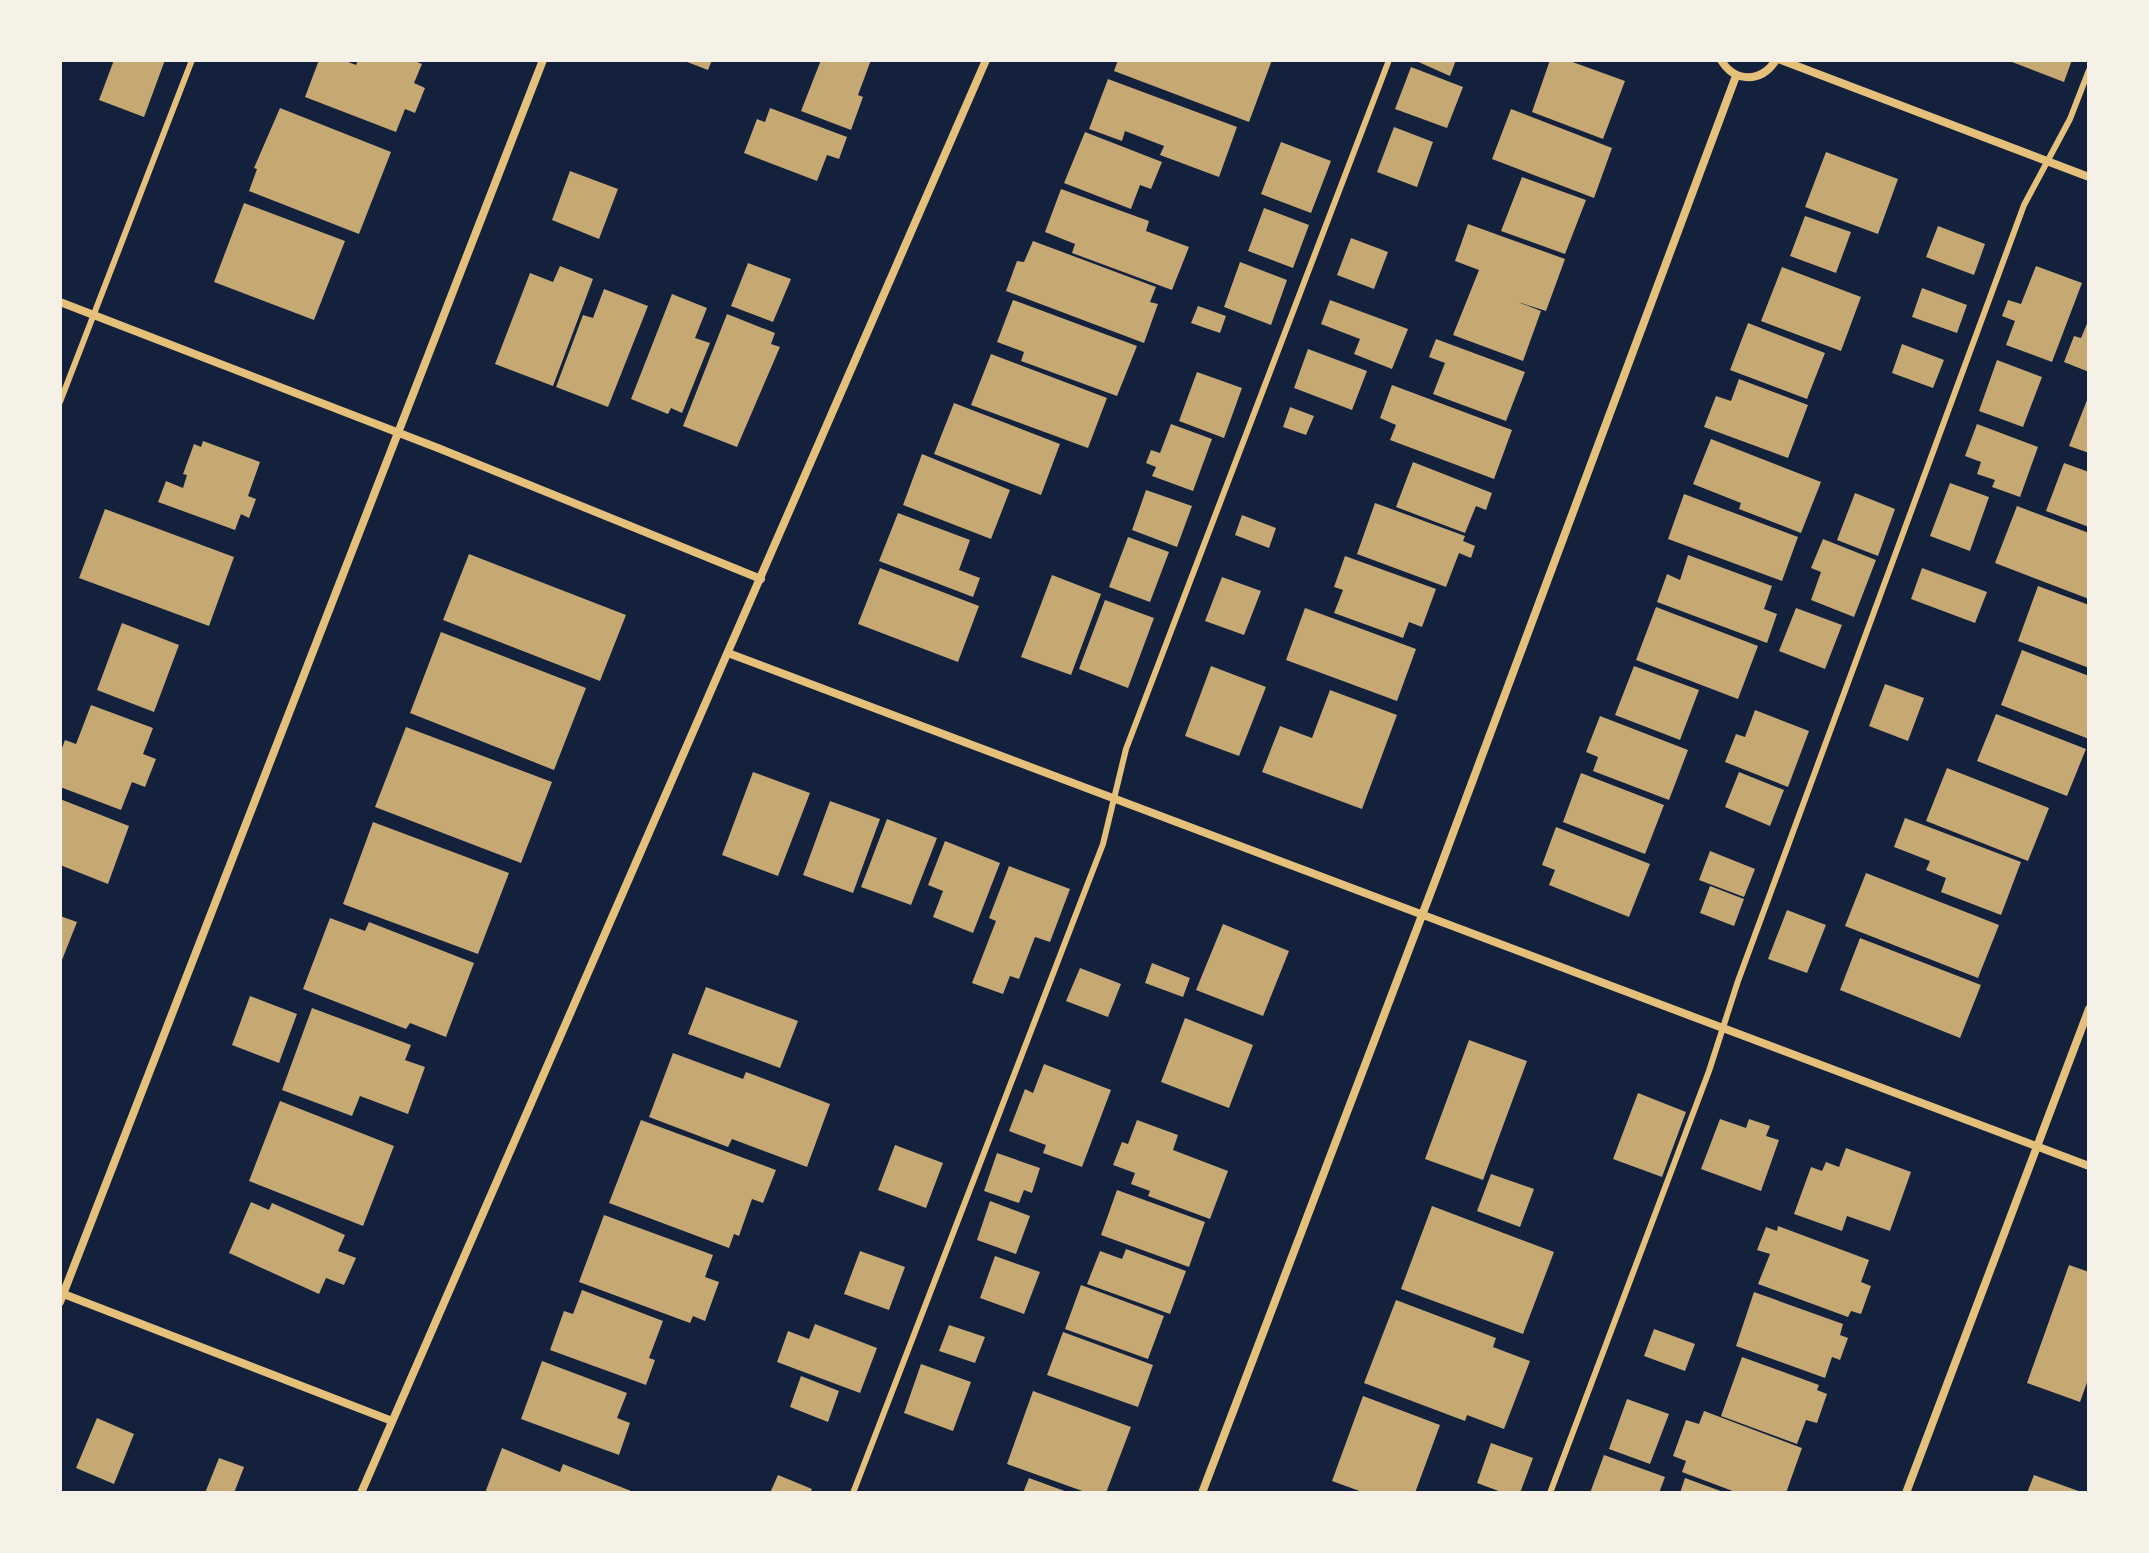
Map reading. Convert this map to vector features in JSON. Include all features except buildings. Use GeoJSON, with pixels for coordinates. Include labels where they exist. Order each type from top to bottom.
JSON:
{"type":"FeatureCollection","features":[{"type":"Feature","properties":{"kind":"street"},"geometry":{"type":"LineString","coordinates":[[392,1421],[61,1296],[543,60]]}},
{"type":"Feature","properties":{"kind":"street"},"geometry":{"type":"LineString","coordinates":[[361,1493],[986,60]]}},
{"type":"Feature","properties":{"kind":"street"},"geometry":{"type":"LineString","coordinates":[[1721,60],[1736,76],[1748,78],[1760,76],[1778,60],[2089,177]]}},
{"type":"Feature","properties":{"kind":"street"},"geometry":{"type":"LineString","coordinates":[[1202,1493],[1423,914],[1736,76]]}},
{"type":"Feature","properties":{"kind":"street"},"geometry":{"type":"LineString","coordinates":[[60,302],[396,432],[761,579]]}},
{"type":"Feature","properties":{"kind":"street"},"geometry":{"type":"LineString","coordinates":[[728,653],[1724,1025],[2089,1166]]}},
{"type":"Feature","properties":{"kind":"street"},"geometry":{"type":"LineString","coordinates":[[1906,1493],[2089,1009]]}},
{"type":"Feature","properties":{"kind":"lane"},"geometry":{"type":"LineString","coordinates":[[60,402],[192,60]]}},
{"type":"Feature","properties":{"kind":"lane"},"geometry":{"type":"LineString","coordinates":[[853,1493],[1103,844],[1126,749],[1389,60]]}},
{"type":"Feature","properties":{"kind":"lane"},"geometry":{"type":"LineString","coordinates":[[1550,1493],[2018,220],[2070,119],[2089,70]]}}]}
